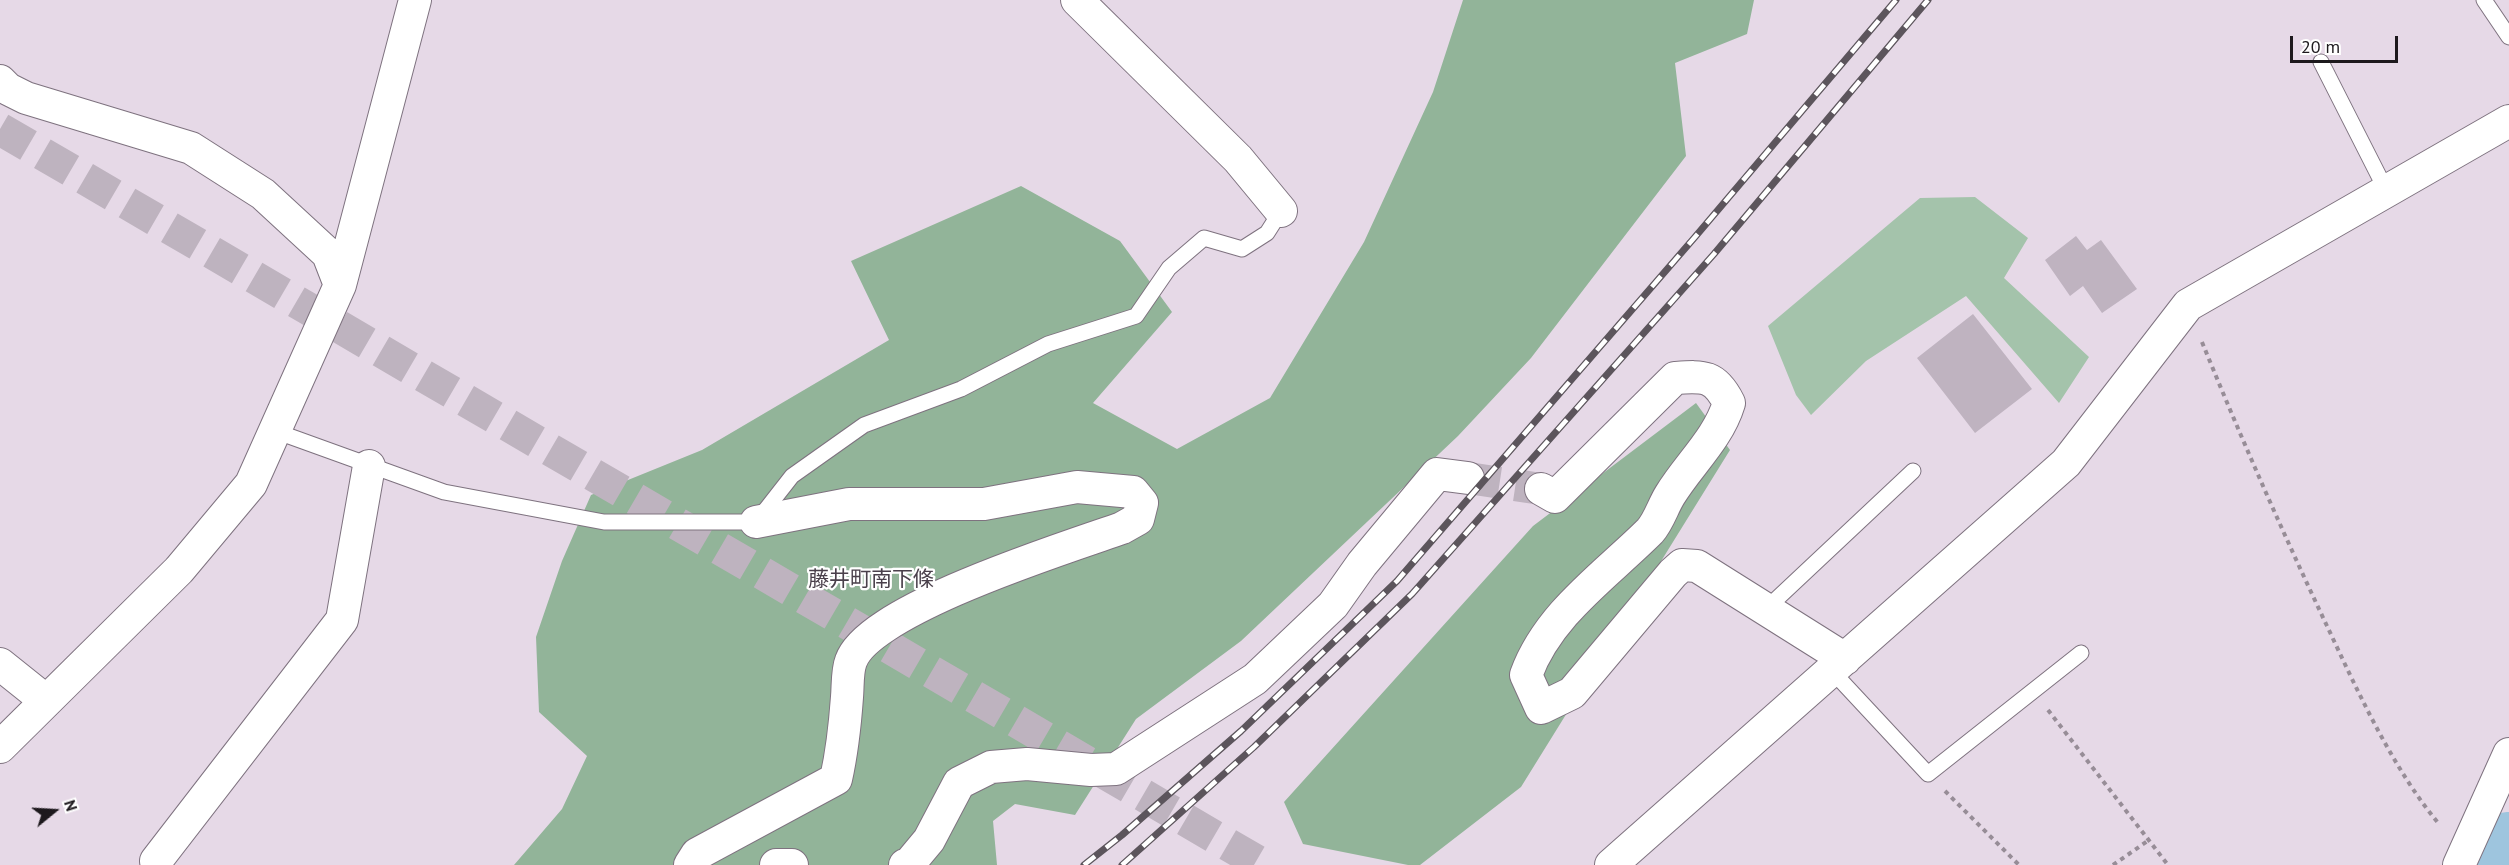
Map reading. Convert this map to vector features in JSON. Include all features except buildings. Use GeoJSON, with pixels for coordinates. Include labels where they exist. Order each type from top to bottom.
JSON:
{"type":"FeatureCollection","features":[{"type":"Feature","properties":{"kind":"street"},"geometry":{"type":"LineString","coordinates":[[0,747],[179,570],[251,484],[340,285],[415,0]]}},
{"type":"Feature","properties":{"kind":"street"},"geometry":{"type":"LineString","coordinates":[[1077,0],[1238,159],[1281,210]]}},
{"type":"Feature","properties":{"kind":"street"},"geometry":{"type":"LineString","coordinates":[[0,81],[8,89],[26,98],[191,148],[263,194],[328,254],[340,285]]}},
{"type":"Feature","properties":{"kind":"street"},"geometry":{"type":"LineString","coordinates":[[1611,865],[2066,463],[2187,306],[2509,121]]}},
{"type":"Feature","properties":{"kind":"street"},"geometry":{"type":"LineString","coordinates":[[1541,489],[1556,497],[1675,378],[1702,376],[1721,388],[1729,404],[1723,421],[1670,494],[1653,528],[1558,619],[1533,655],[1526,675],[1541,708],[1572,693],[1682,564],[1696,566],[1766,609],[1838,665]]}},
{"type":"Feature","properties":{"kind":"street"},"geometry":{"type":"LineString","coordinates":[[156,861],[342,620],[369,466]]}},
{"type":"Feature","properties":{"kind":"street"},"geometry":{"type":"LineString","coordinates":[[905,865],[909,864],[929,840],[959,783],[991,767],[1027,764],[1090,770],[1116,769],[1255,679],[1333,605],[1362,564],[1437,474],[1468,478]]}},
{"type":"Feature","properties":{"kind":"street"},"geometry":{"type":"LineString","coordinates":[[690,865],[697,854],[836,779],[843,745],[850,661],[864,640],[907,612],[1008,567],[1122,528],[1138,519],[1142,503],[1133,492],[1077,487],[984,504],[849,504],[756,522]]}},
{"type":"Feature","properties":{"kind":"street"},"geometry":{"type":"LineString","coordinates":[[0,664],[45,700]]}},
{"type":"Feature","properties":{"kind":"street"},"geometry":{"type":"LineString","coordinates":[[2462,860],[2496,818],[2509,754]]}},
{"type":"Feature","properties":{"kind":"street"},"geometry":{"type":"LineString","coordinates":[[776,865],[792,865]]}},
{"type":"Feature","properties":{"kind":"lane"},"geometry":{"type":"LineString","coordinates":[[2484,0],[2509,37]]}},
{"type":"Feature","properties":{"kind":"lane"},"geometry":{"type":"LineString","coordinates":[[2321,62],[2387,192]]}},
{"type":"Feature","properties":{"kind":"lane"},"geometry":{"type":"LineString","coordinates":[[275,431],[444,492],[604,522],[756,522],[792,476],[864,425],[961,389],[1048,344],[1136,316],[1169,268],[1204,238],[1242,249],[1268,233],[1281,210]]}},
{"type":"Feature","properties":{"kind":"lane"},"geometry":{"type":"LineString","coordinates":[[1766,609],[1913,471]]}},
{"type":"Feature","properties":{"kind":"lane"},"geometry":{"type":"LineString","coordinates":[[1838,665],[1928,774],[2081,653]]}},
{"type":"Feature","properties":{"kind":"path"},"geometry":{"type":"LineString","coordinates":[[2187,306],[2232,415],[2364,705],[2424,806],[2462,860]]}},
{"type":"Feature","properties":{"kind":"path"},"geometry":{"type":"LineString","coordinates":[[2033,690],[2168,865]]}},
{"type":"Feature","properties":{"kind":"path"},"geometry":{"type":"LineString","coordinates":[[1928,774],[2019,865]]}},
{"type":"Feature","properties":{"kind":"path"},"geometry":{"type":"LineString","coordinates":[[2113,865],[2149,840]]}},
{"type":"Feature","properties":{"kind":"green space"},"geometry":{"type":"Polygon","coordinates":[[[1463,0],[1754,0],[1747,34],[1675,63],[1686,156],[1531,358],[1458,436],[1241,641],[1136,719],[1075,815],[1015,804],[993,821],[997,865],[514,865],[562,809],[587,756],[539,712],[536,637],[562,561],[591,495],[702,450],[889,340],[851,261],[1021,186],[1120,241],[1172,312],[1093,403],[1177,449],[1270,398],[1364,242],[1433,92],[1463,0]]]}},
{"type":"Feature","properties":{"kind":"green space"},"geometry":{"type":"Polygon","coordinates":[[[1975,197],[2028,238],[2004,278],[2089,357],[2059,403],[1966,296],[1866,361],[1811,415],[1796,395],[1768,326],[1920,198],[1975,197]]]}},
{"type":"Feature","properties":{"kind":"green space"},"geometry":{"type":"Polygon","coordinates":[[[1696,403],[1730,450],[1521,787],[1420,865],[1408,865],[1303,844],[1284,802],[1533,526],[1696,403]]]}},
{"type":"Feature","properties":{"kind":"waterway"},"geometry":{"type":"LineString","coordinates":[[2502,865],[2509,844]]}},
{"type":"Feature","properties":{"kind":"tunnel"},"geometry":{"type":"LineString","coordinates":[[0,129],[1263,865]]}},
{"type":"Feature","properties":{"kind":"tunnel"},"geometry":{"type":"LineString","coordinates":[[1468,478],[1541,489]]}},
{"type":"Feature","properties":{"kind":"railway"},"geometry":{"type":"LineString","coordinates":[[1084,865],[1122,835],[1241,731],[1397,581],[1695,237],[1896,0]]}},
{"type":"Feature","properties":{"kind":"railway"},"geometry":{"type":"LineString","coordinates":[[1122,865],[1254,747],[1412,594],[1714,254],[1928,0]]}},
{"type":"Feature","properties":{"kind":"district","name":"藤井町南下條"},"geometry":{"type":"Point","coordinates":[871,580]}}]}
